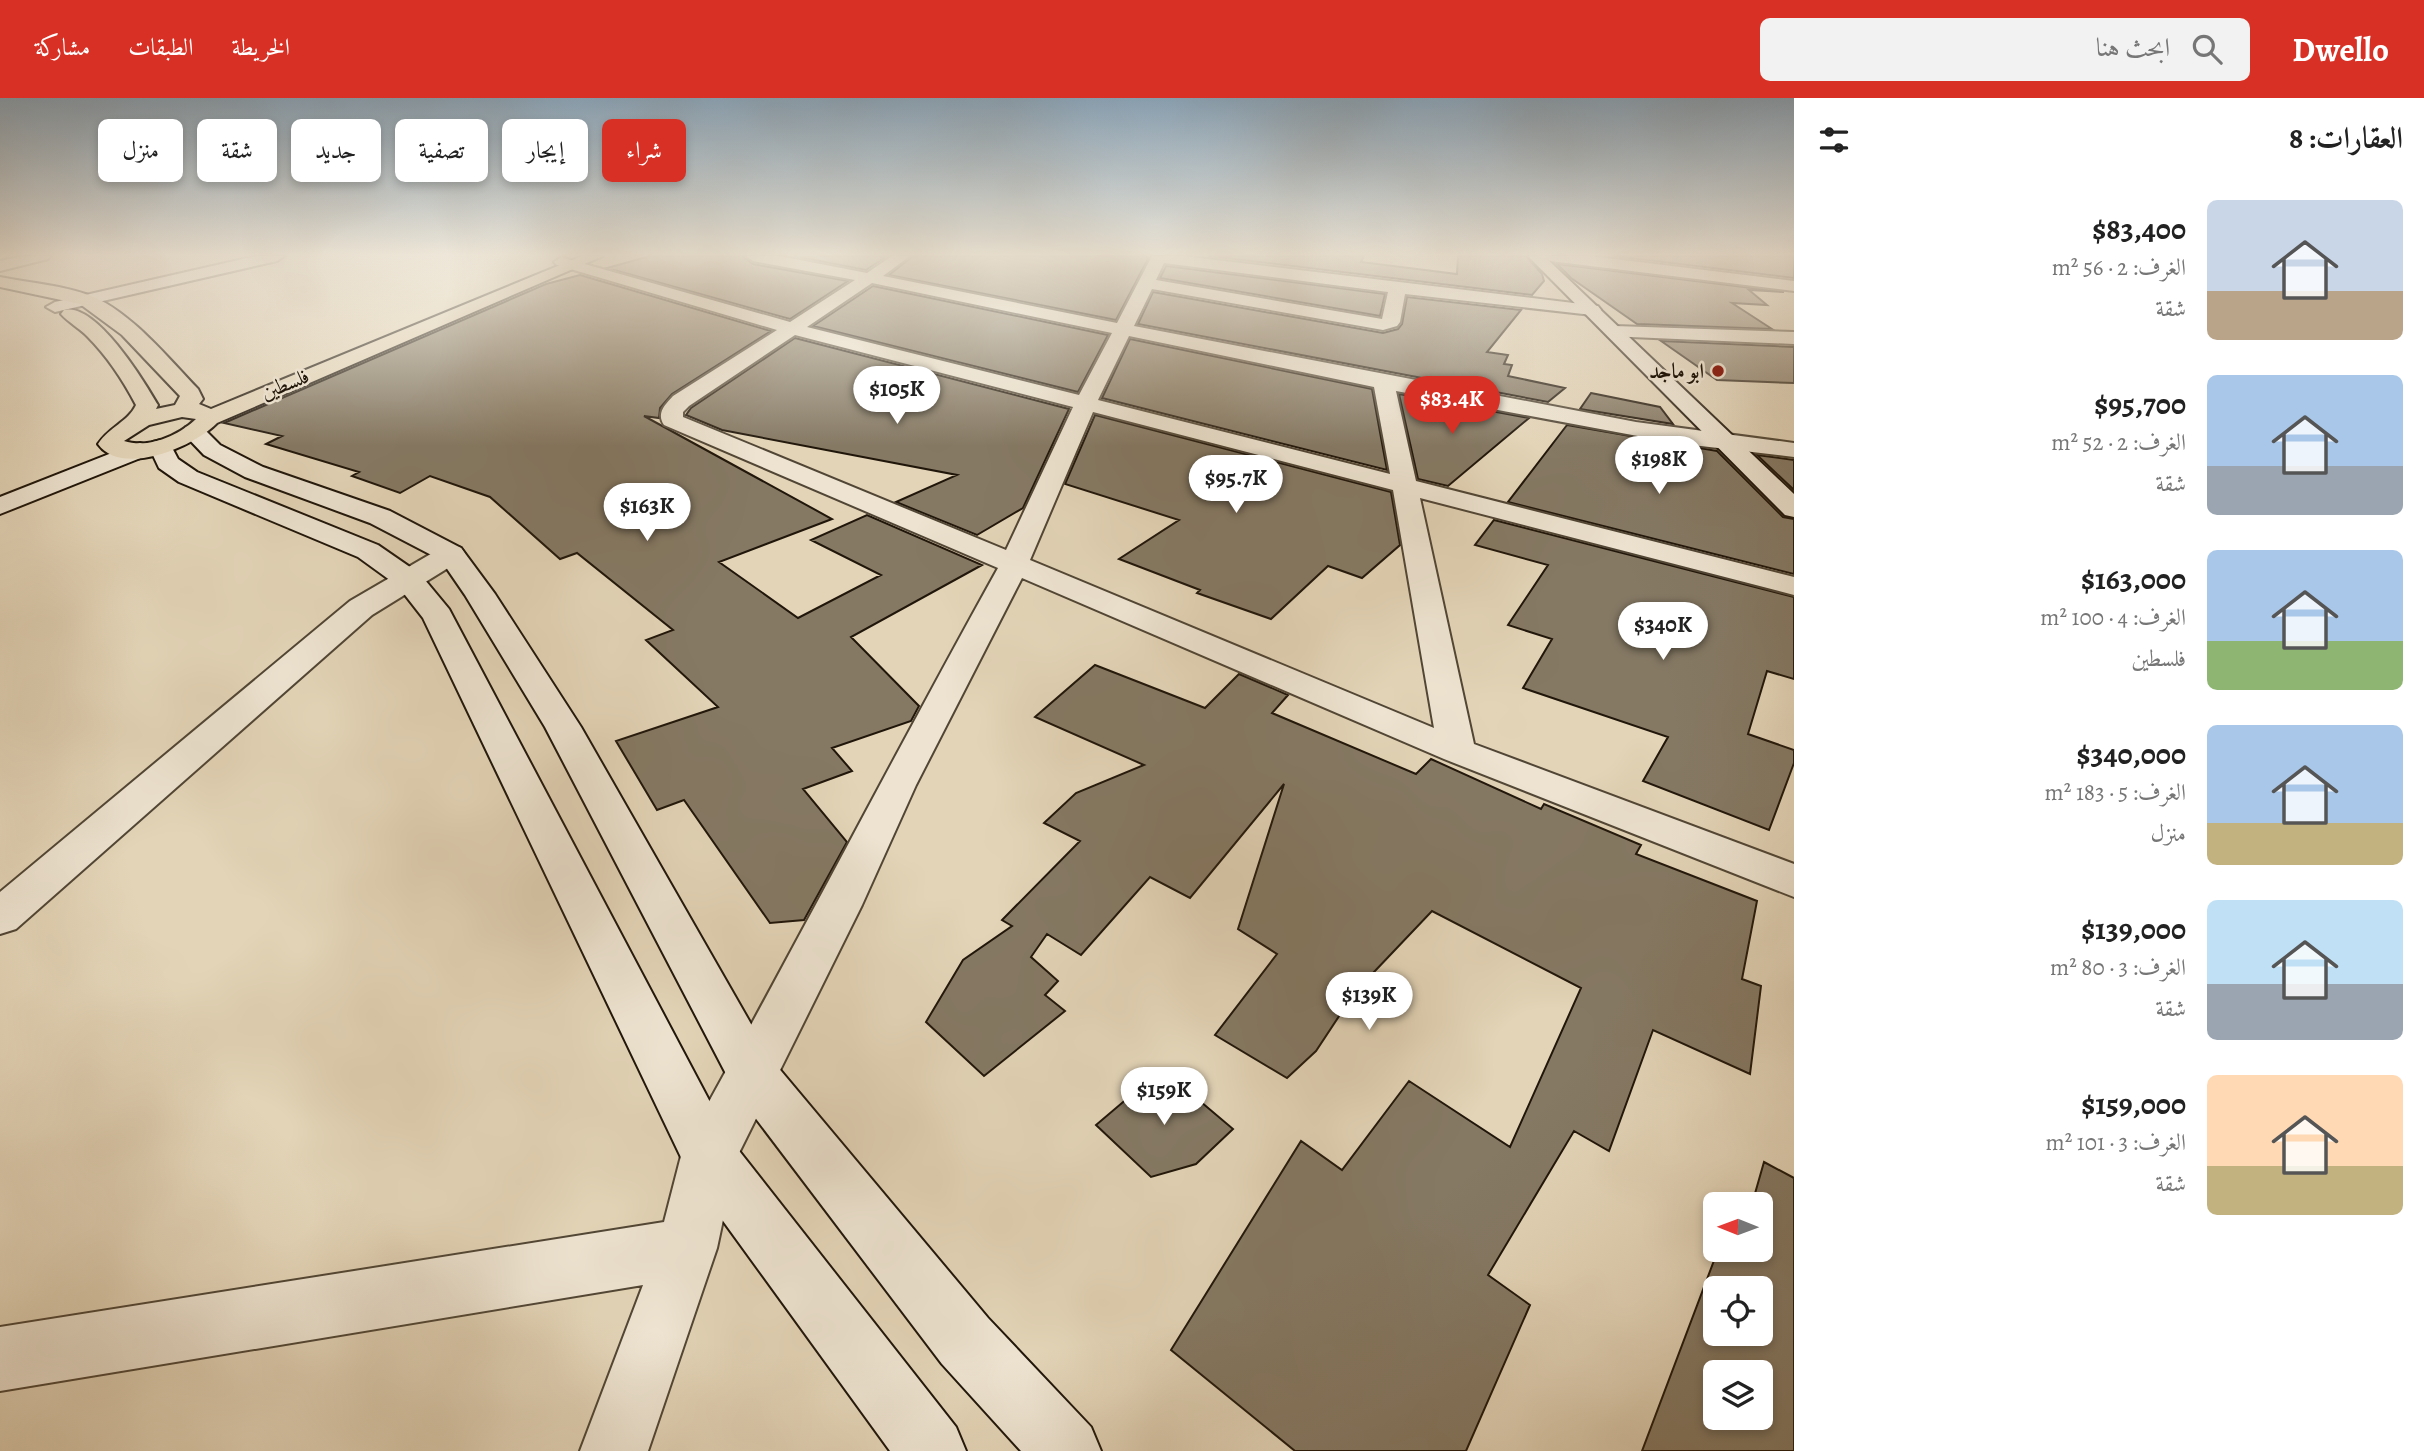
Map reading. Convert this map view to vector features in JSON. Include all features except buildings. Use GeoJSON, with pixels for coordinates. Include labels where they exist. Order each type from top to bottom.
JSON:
{"type":"FeatureCollection","features":[{"type":"Feature","properties":{"kind":"main road"},"geometry":{"type":"LineString","coordinates":[[79,319],[91,328],[139,389],[147,405],[177,429]]}},
{"type":"Feature","properties":{"kind":"main road"},"geometry":{"type":"LineString","coordinates":[[112,319],[144,343],[177,429]]}},
{"type":"Feature","properties":{"kind":"main road","name":"فلسطين"},"geometry":{"type":"LineString","coordinates":[[177,429],[248,388],[423,319]]}},
{"type":"Feature","properties":{"kind":"main road","name":"فلسطين"},"geometry":{"type":"LineString","coordinates":[[177,429],[435,319]]}},
{"type":"Feature","properties":{"kind":"main road"},"geometry":{"type":"LineString","coordinates":[[111,440],[177,429]]}},
{"type":"Feature","properties":{"kind":"street"},"geometry":{"type":"LineString","coordinates":[[763,319],[1794,586]]}},
{"type":"Feature","properties":{"kind":"street"},"geometry":{"type":"LineString","coordinates":[[810,319],[681,401],[672,411],[671,420],[1457,751],[1794,881]]}},
{"type":"Feature","properties":{"kind":"street"},"geometry":{"type":"LineString","coordinates":[[1070,319],[1384,383],[1729,445],[1794,450]]}},
{"type":"Feature","properties":{"kind":"street"},"geometry":{"type":"LineString","coordinates":[[614,1451],[687,1248],[709,1156],[753,1075],[897,785],[1014,565],[1086,402],[1128,319]]}},
{"type":"Feature","properties":{"kind":"street"},"geometry":{"type":"LineString","coordinates":[[1357,319],[1383,326],[1391,319]]}},
{"type":"Feature","properties":{"kind":"street"},"geometry":{"type":"LineString","coordinates":[[1602,319],[1794,509]]}},
{"type":"Feature","properties":{"kind":"street"},"geometry":{"type":"LineString","coordinates":[[1615,332],[1794,338]]}},
{"type":"Feature","properties":{"kind":"street"},"geometry":{"type":"LineString","coordinates":[[1384,383],[1457,751]]}},
{"type":"Feature","properties":{"kind":"street"},"geometry":{"type":"LineString","coordinates":[[40,489],[120,478],[177,429]]}},
{"type":"Feature","properties":{"kind":"street"},"geometry":{"type":"LineString","coordinates":[[177,429],[254,472],[380,517],[451,554],[480,594],[563,727],[753,1075],[965,1341],[1067,1451]]}},
{"type":"Feature","properties":{"kind":"street"},"geometry":{"type":"LineString","coordinates":[[177,429],[409,580],[438,616],[709,1156],[925,1447]]}},
{"type":"Feature","properties":{"kind":"street","name":"فلسطين"},"geometry":{"type":"LineString","coordinates":[[0,506],[177,429]]}},
{"type":"Feature","properties":{"kind":"street"},"geometry":{"type":"LineString","coordinates":[[0,485],[111,440]]}},
{"type":"Feature","properties":{"kind":"street"},"geometry":{"type":"LineString","coordinates":[[0,917],[361,608],[451,554]]}},
{"type":"Feature","properties":{"kind":"street"},"geometry":{"type":"LineString","coordinates":[[0,1359],[687,1248]]}},
{"type":"Feature","properties":{"kind":"place","name":"ابو ماجد"},"geometry":{"type":"Point","coordinates":[1718,371]}}]}
